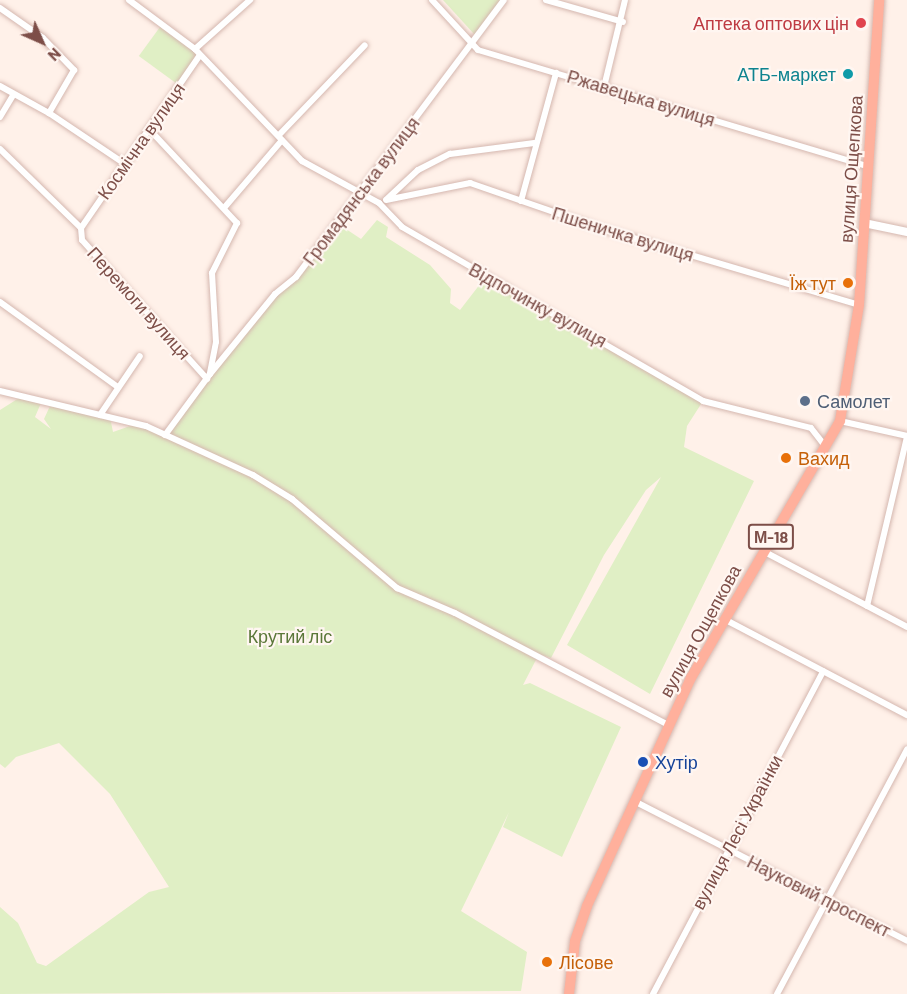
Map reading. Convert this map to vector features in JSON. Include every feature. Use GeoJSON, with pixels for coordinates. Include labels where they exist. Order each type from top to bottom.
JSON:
{"type":"FeatureCollection","features":[{"type":"Feature","properties":{"kind":"highway","name":"вулиця Ощепкова"},"geometry":{"type":"LineString","coordinates":[[569,994],[578,932],[668,725],[723,618],[840,421],[859,305],[879,0]]}},
{"type":"Feature","properties":{"kind":"street"},"geometry":{"type":"LineString","coordinates":[[129,0],[195,49],[280,138],[317,172],[359,190],[379,203],[386,200],[418,170],[450,154],[534,143]]}},
{"type":"Feature","properties":{"kind":"street"},"geometry":{"type":"LineString","coordinates":[[195,49],[250,0]]}},
{"type":"Feature","properties":{"kind":"street","name":"Ржавецька вулиця"},"geometry":{"type":"LineString","coordinates":[[432,0],[474,45],[493,56],[868,166]]}},
{"type":"Feature","properties":{"kind":"street","name":"Громадянська вулиця"},"geometry":{"type":"LineString","coordinates":[[165,435],[275,294],[296,277],[359,190],[474,45],[504,0]]}},
{"type":"Feature","properties":{"kind":"street"},"geometry":{"type":"LineString","coordinates":[[546,0],[623,22]]}},
{"type":"Feature","properties":{"kind":"street"},"geometry":{"type":"LineString","coordinates":[[604,87],[623,22],[624,0]]}},
{"type":"Feature","properties":{"kind":"street"},"geometry":{"type":"LineString","coordinates":[[0,8],[43,38],[74,70],[49,113]]}},
{"type":"Feature","properties":{"kind":"street"},"geometry":{"type":"LineString","coordinates":[[224,208],[280,138],[365,45]]}},
{"type":"Feature","properties":{"kind":"street","name":"Космічна вулиця"},"geometry":{"type":"LineString","coordinates":[[81,228],[200,55]]}},
{"type":"Feature","properties":{"kind":"street"},"geometry":{"type":"LineString","coordinates":[[521,201],[534,143],[555,73]]}},
{"type":"Feature","properties":{"kind":"street"},"geometry":{"type":"LineString","coordinates":[[0,86],[49,113],[125,164]]}},
{"type":"Feature","properties":{"kind":"street"},"geometry":{"type":"LineString","coordinates":[[0,117],[13,95]]}},
{"type":"Feature","properties":{"kind":"street"},"geometry":{"type":"LineString","coordinates":[[149,129],[237,223],[212,273],[216,342],[209,376]]}},
{"type":"Feature","properties":{"kind":"street","name":"Перемоги вулиця"},"geometry":{"type":"LineString","coordinates":[[0,149],[81,228],[82,240],[209,376]]}},
{"type":"Feature","properties":{"kind":"street","name":"Пшеничка вулиця"},"geometry":{"type":"LineString","coordinates":[[386,200],[470,183],[521,201],[859,305]]}},
{"type":"Feature","properties":{"kind":"street","name":"Відпочинку вулиця"},"geometry":{"type":"LineString","coordinates":[[379,203],[402,226],[703,401],[811,428],[826,447]]}},
{"type":"Feature","properties":{"kind":"street"},"geometry":{"type":"LineString","coordinates":[[864,223],[907,232]]}},
{"type":"Feature","properties":{"kind":"street"},"geometry":{"type":"LineString","coordinates":[[0,302],[118,387]]}},
{"type":"Feature","properties":{"kind":"street"},"geometry":{"type":"LineString","coordinates":[[100,416],[140,356]]}},
{"type":"Feature","properties":{"kind":"street"},"geometry":{"type":"LineString","coordinates":[[0,391],[165,435],[274,487],[397,588],[455,612],[668,725]]}},
{"type":"Feature","properties":{"kind":"street"},"geometry":{"type":"LineString","coordinates":[[840,421],[907,436],[867,606]]}},
{"type":"Feature","properties":{"kind":"street"},"geometry":{"type":"LineString","coordinates":[[763,551],[907,627]]}},
{"type":"Feature","properties":{"kind":"street"},"geometry":{"type":"LineString","coordinates":[[723,618],[907,715]]}},
{"type":"Feature","properties":{"kind":"street","name":"вулиця Лесі Українки"},"geometry":{"type":"LineString","coordinates":[[653,994],[823,671]]}},
{"type":"Feature","properties":{"kind":"street"},"geometry":{"type":"LineString","coordinates":[[777,994],[907,749]]}},
{"type":"Feature","properties":{"kind":"street","name":"Науковий проспект"},"geometry":{"type":"LineString","coordinates":[[634,801],[907,941]]}},
{"type":"Feature","properties":{"kind":"green space"},"geometry":{"type":"Polygon","coordinates":[[[443,0],[506,0],[482,33],[474,34],[443,0]]]}},
{"type":"Feature","properties":{"kind":"green space"},"geometry":{"type":"Polygon","coordinates":[[[160,27],[198,55],[177,84],[139,56],[160,27]]]}},
{"type":"Feature","properties":{"kind":"green space","name":"Крутий ліс"},"geometry":{"type":"Polygon","coordinates":[[[377,220],[388,227],[386,237],[430,265],[451,289],[450,303],[460,310],[484,279],[703,401],[687,426],[684,447],[754,481],[650,694],[567,645],[661,477],[646,490],[604,555],[551,658],[539,654],[523,685],[530,683],[621,727],[562,857],[503,827],[509,812],[461,911],[527,952],[521,991],[0,994],[0,907],[18,923],[37,963],[46,966],[149,892],[169,887],[110,794],[59,743],[16,757],[5,768],[0,764],[0,410],[19,398],[41,403],[35,417],[51,429],[44,419],[50,406],[110,417],[113,432],[133,425],[164,434],[337,223],[361,239],[377,220]]]}},
{"type":"Feature","properties":{"kind":"place","name":"Аптека оптових цін"},"geometry":{"type":"Point","coordinates":[861,23]}},
{"type":"Feature","properties":{"kind":"place","name":"АТБ-маркет"},"geometry":{"type":"Point","coordinates":[848,74]}},
{"type":"Feature","properties":{"kind":"place","name":"Їж тут"},"geometry":{"type":"Point","coordinates":[848,283]}},
{"type":"Feature","properties":{"kind":"place","name":"Самолет"},"geometry":{"type":"Point","coordinates":[805,401]}},
{"type":"Feature","properties":{"kind":"place","name":"Вахид"},"geometry":{"type":"Point","coordinates":[786,458]}},
{"type":"Feature","properties":{"kind":"place","name":"Хутір"},"geometry":{"type":"Point","coordinates":[643,762]}},
{"type":"Feature","properties":{"kind":"place","name":"Лісове"},"geometry":{"type":"Point","coordinates":[547,962]}}]}
